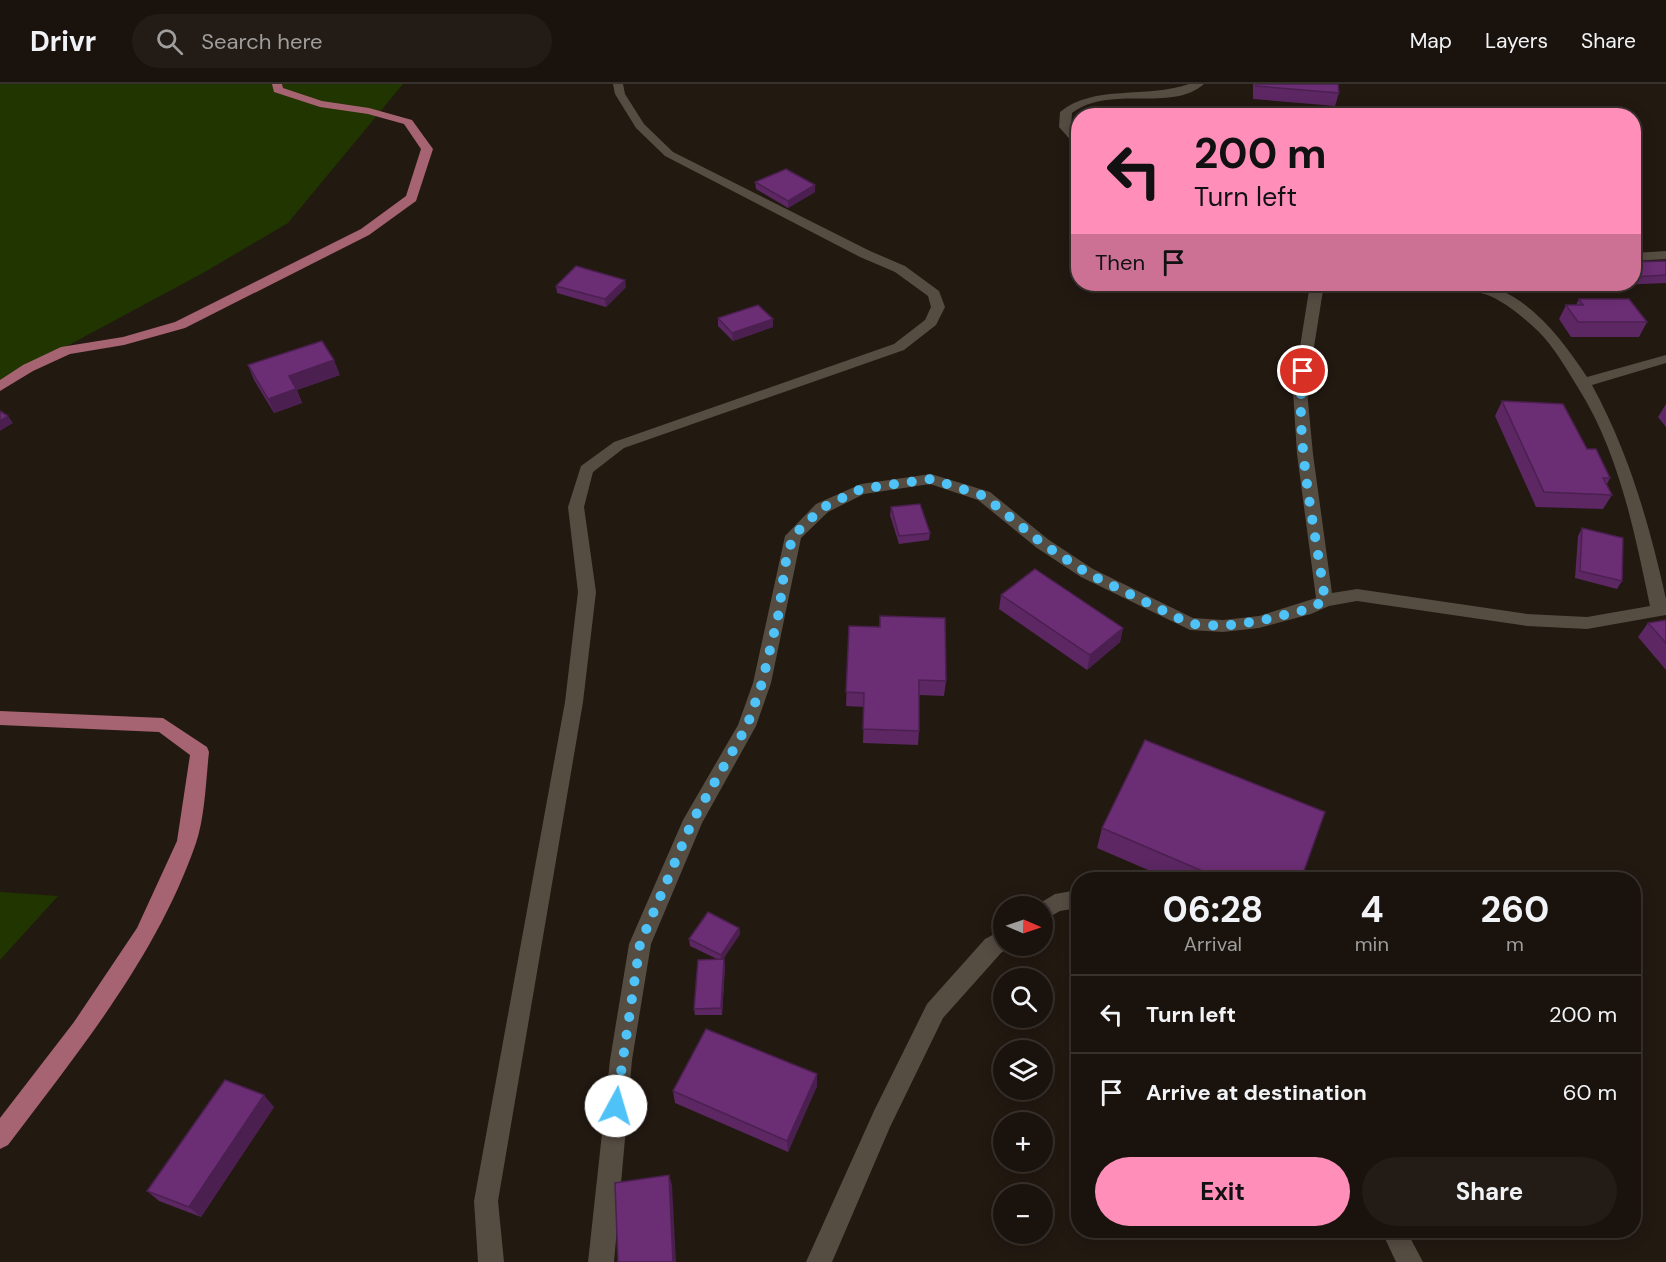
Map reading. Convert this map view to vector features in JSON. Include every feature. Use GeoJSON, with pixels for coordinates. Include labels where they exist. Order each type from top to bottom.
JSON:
{"type":"FeatureCollection","features":[{"type":"Feature","properties":{"kind":"main road"},"geometry":{"type":"LineString","coordinates":[[0,387],[28,368],[66,350],[124,341],[180,325],[289,268],[365,232],[412,198],[427,149],[408,122],[369,111],[320,104],[278,90],[277,84]]}},
{"type":"Feature","properties":{"kind":"main road"},"geometry":{"type":"LineString","coordinates":[[0,718],[163,724],[200,752],[187,841],[146,934],[82,1029],[0,1137]]}},
{"type":"Feature","properties":{"kind":"street"},"geometry":{"type":"LineString","coordinates":[[491,1262],[486,1201],[574,702],[587,592],[576,507],[586,470],[619,445],[899,347],[931,322],[938,307],[934,294],[900,269],[865,254],[669,154],[640,126],[620,94],[618,84]]}},
{"type":"Feature","properties":{"kind":"street"},"geometry":{"type":"LineString","coordinates":[[1071,134],[1065,127],[1066,112],[1082,98],[1096,92],[1176,92],[1199,84]]}},
{"type":"Feature","properties":{"kind":"street"},"geometry":{"type":"LineString","coordinates":[[1641,257],[1666,255]]}},
{"type":"Feature","properties":{"kind":"street"},"geometry":{"type":"LineString","coordinates":[[1316,291],[1300,391],[1305,454],[1325,601]]}},
{"type":"Feature","properties":{"kind":"street"},"geometry":{"type":"LineString","coordinates":[[602,1262],[621,1060],[640,944],[693,820],[747,726],[762,683],[779,612],[785,565],[793,536],[822,508],[861,489],[931,479],[984,496],[1043,544],[1087,573],[1190,624],[1223,626],[1259,621],[1305,610],[1325,601],[1357,595],[1527,620],[1587,622],[1663,610],[1623,465],[1598,411],[1568,358],[1545,329],[1515,303],[1490,291]]}},
{"type":"Feature","properties":{"kind":"street"},"geometry":{"type":"LineString","coordinates":[[1582,383],[1666,359]]}},
{"type":"Feature","properties":{"kind":"street"},"geometry":{"type":"LineString","coordinates":[[1053,904],[1071,900]]}},
{"type":"Feature","properties":{"kind":"street"},"geometry":{"type":"LineString","coordinates":[[819,1262],[882,1119],[935,1011],[993,946]]}},
{"type":"Feature","properties":{"kind":"street"},"geometry":{"type":"LineString","coordinates":[[1397,1238],[1410,1262]]}},
{"type":"Feature","properties":{"kind":"green space"},"geometry":{"type":"Polygon","coordinates":[[[0,84],[403,84],[288,223],[203,273],[0,382],[0,84]]]}},
{"type":"Feature","properties":{"kind":"green space"},"geometry":{"type":"Polygon","coordinates":[[[0,892],[58,896],[0,960],[0,892]]]}},
{"type":"Feature","properties":{"kind":"building"},"geometry":{"type":"Polygon","coordinates":[[[1256,84],[1338,84],[1339,93],[1256,86],[1256,84]]]}},
{"type":"Feature","properties":{"kind":"building"},"geometry":{"type":"Polygon","coordinates":[[[786,169],[815,185],[788,201],[755,182],[786,169]]]}},
{"type":"Feature","properties":{"kind":"building"},"geometry":{"type":"Polygon","coordinates":[[[1666,261],[1666,275],[1641,277],[1641,262],[1666,261]]]}},
{"type":"Feature","properties":{"kind":"building"},"geometry":{"type":"Polygon","coordinates":[[[576,266],[625,280],[605,299],[556,286],[576,266]]]}},
{"type":"Feature","properties":{"kind":"building"},"geometry":{"type":"Polygon","coordinates":[[[1579,299],[1629,299],[1647,322],[1578,322],[1566,305],[1583,305],[1579,299]]]}},
{"type":"Feature","properties":{"kind":"building"},"geometry":{"type":"Polygon","coordinates":[[[758,305],[773,319],[732,333],[718,318],[758,305]]]}},
{"type":"Feature","properties":{"kind":"building"},"geometry":{"type":"Polygon","coordinates":[[[322,341],[334,360],[289,376],[296,389],[268,399],[248,365],[322,341]]]}},
{"type":"Feature","properties":{"kind":"building"},"geometry":{"type":"Polygon","coordinates":[[[1502,401],[1563,404],[1587,449],[1596,449],[1610,478],[1603,478],[1612,495],[1544,492],[1502,401]]]}},
{"type":"Feature","properties":{"kind":"building"},"geometry":{"type":"Polygon","coordinates":[[[0,411],[8,416],[0,421],[0,411]]]}},
{"type":"Feature","properties":{"kind":"building"},"geometry":{"type":"Polygon","coordinates":[[[920,504],[930,533],[899,536],[891,507],[920,504]]]}},
{"type":"Feature","properties":{"kind":"building"},"geometry":{"type":"Polygon","coordinates":[[[1582,528],[1623,538],[1622,581],[1580,571],[1582,528]]]}},
{"type":"Feature","properties":{"kind":"building"},"geometry":{"type":"Polygon","coordinates":[[[1035,569],[1123,628],[1090,655],[1001,595],[1035,569]]]}},
{"type":"Feature","properties":{"kind":"building"},"geometry":{"type":"Polygon","coordinates":[[[880,616],[945,618],[946,681],[919,680],[919,731],[863,729],[864,693],[846,692],[849,626],[880,627],[880,616]]]}},
{"type":"Feature","properties":{"kind":"building"},"geometry":{"type":"Polygon","coordinates":[[[1666,620],[1666,643],[1648,623],[1666,620]]]}},
{"type":"Feature","properties":{"kind":"building"},"geometry":{"type":"Polygon","coordinates":[[[1145,740],[1325,812],[1304,872],[1205,872],[1102,828],[1145,740]]]}},
{"type":"Feature","properties":{"kind":"building"},"geometry":{"type":"Polygon","coordinates":[[[708,912],[739,928],[721,955],[689,939],[708,912]]]}},
{"type":"Feature","properties":{"kind":"building"},"geometry":{"type":"Polygon","coordinates":[[[724,959],[721,1008],[694,1009],[698,960],[724,959]]]}},
{"type":"Feature","properties":{"kind":"building"},"geometry":{"type":"Polygon","coordinates":[[[706,1029],[817,1074],[787,1141],[673,1091],[706,1029]]]}},
{"type":"Feature","properties":{"kind":"building"},"geometry":{"type":"Polygon","coordinates":[[[225,1080],[264,1095],[189,1207],[147,1191],[225,1080]]]}},
{"type":"Feature","properties":{"kind":"building"},"geometry":{"type":"Polygon","coordinates":[[[669,1175],[673,1262],[618,1262],[615,1183],[669,1175]]]}},
{"type":"Feature","properties":{"kind":"route"},"geometry":{"type":"LineString","coordinates":[[616,1106],[640,944],[693,820],[747,726],[762,683],[779,612],[785,565],[793,536],[822,508],[861,489],[893,482],[931,479],[984,496],[1043,544],[1087,573],[1190,624],[1223,626],[1259,621],[1305,610],[1325,601],[1305,454],[1300,391],[1303,371]]}}]}
